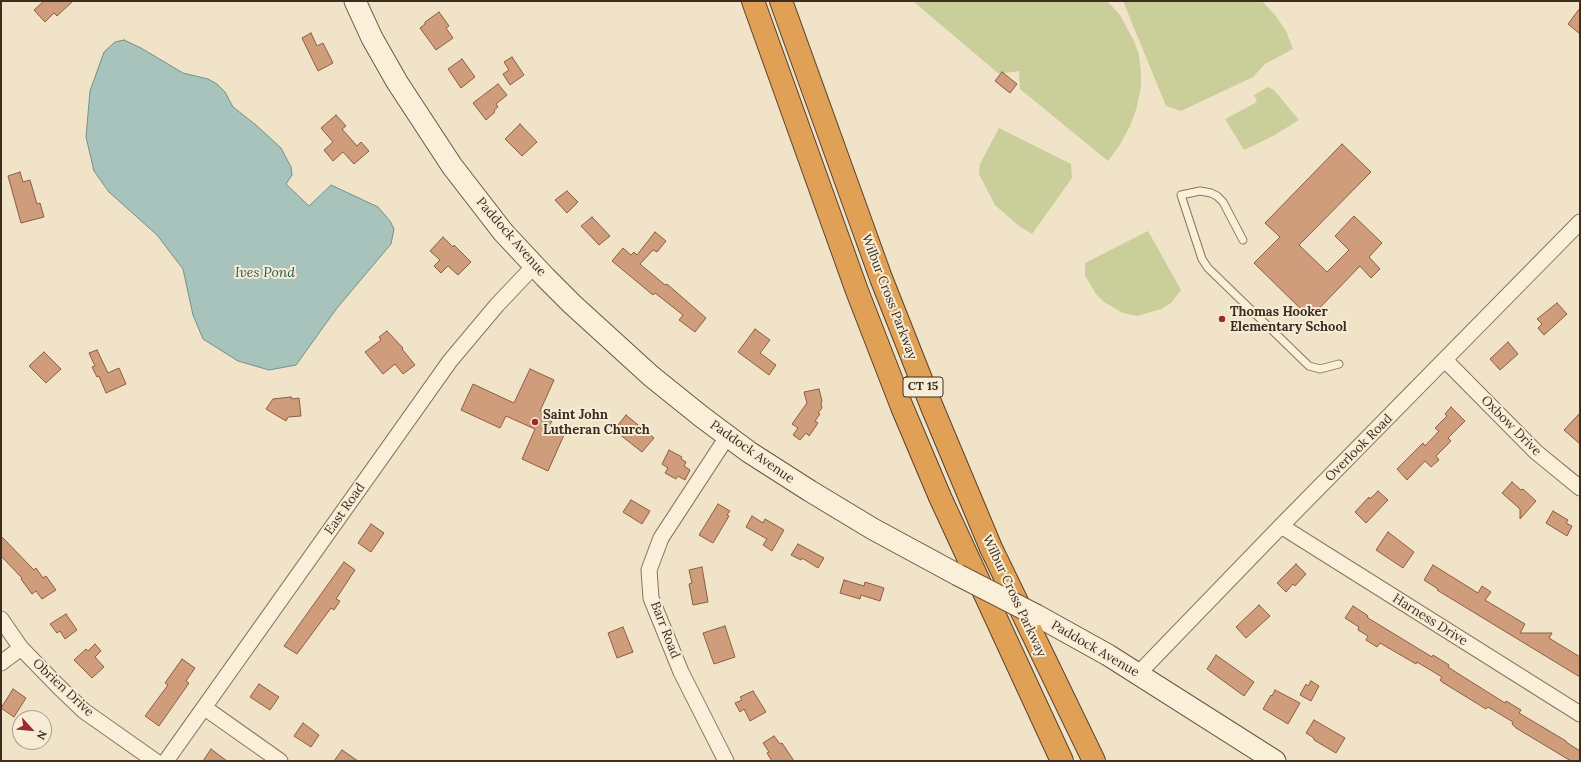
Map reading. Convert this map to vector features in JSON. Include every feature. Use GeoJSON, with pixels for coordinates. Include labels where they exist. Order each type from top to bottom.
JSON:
{"type":"FeatureCollection","features":[{"type":"Feature","properties":{"kind":"highway","name":"Wilbur Cross Parkway"},"geometry":{"type":"LineString","coordinates":[[753,1],[857,291],[902,407],[943,504],[1062,761]]}},
{"type":"Feature","properties":{"kind":"highway","name":"Wilbur Cross Parkway"},"geometry":{"type":"LineString","coordinates":[[781,1],[881,278],[932,407],[1003,574],[1094,761]]}},
{"type":"Feature","properties":{"kind":"main road","name":"Paddock Avenue"},"geometry":{"type":"LineString","coordinates":[[354,1],[384,60],[433,139],[487,212],[534,266],[572,304],[676,397],[727,437],[777,471],[849,515],[895,542],[1089,644],[1275,761]]}},
{"type":"Feature","properties":{"kind":"street","name":"Overlook Road"},"geometry":{"type":"LineString","coordinates":[[1138,674],[1281,526],[1580,222]]}},
{"type":"Feature","properties":{"kind":"street","name":"East Road"},"geometry":{"type":"LineString","coordinates":[[166,761],[450,361],[497,305],[534,266]]}},
{"type":"Feature","properties":{"kind":"street","name":"Oxbow Drive"},"geometry":{"type":"LineString","coordinates":[[1445,360],[1536,452],[1580,488]]}},
{"type":"Feature","properties":{"kind":"street","name":"Barr Road"},"geometry":{"type":"LineString","coordinates":[[726,761],[676,658],[651,598],[649,570],[661,538],[727,437]]}},
{"type":"Feature","properties":{"kind":"street","name":"Harness Drive"},"geometry":{"type":"LineString","coordinates":[[1281,526],[1580,714]]}},
{"type":"Feature","properties":{"kind":"street","name":"Obrien Drive"},"geometry":{"type":"LineString","coordinates":[[1,619],[22,648],[84,711],[155,761]]}},
{"type":"Feature","properties":{"kind":"street"},"geometry":{"type":"LineString","coordinates":[[1,663],[22,648]]}},
{"type":"Feature","properties":{"kind":"street"},"geometry":{"type":"LineString","coordinates":[[205,708],[280,761]]}},
{"type":"Feature","properties":{"kind":"lane"},"geometry":{"type":"LineString","coordinates":[[1243,240],[1223,202],[1217,196],[1200,191],[1181,195],[1202,259],[1208,268],[1309,366],[1320,369],[1338,364]]}},
{"type":"Feature","properties":{"kind":"green space"},"geometry":{"type":"Polygon","coordinates":[[[1107,1],[1120,15],[1134,41],[1139,55],[1141,72],[1141,86],[1137,107],[1130,126],[1119,146],[1108,161],[1020,89],[1019,71],[999,74],[914,2],[1107,1]]]}},
{"type":"Feature","properties":{"kind":"green space"},"geometry":{"type":"Polygon","coordinates":[[[1123,1],[1262,1],[1275,15],[1286,31],[1293,49],[1265,64],[1253,77],[1181,111],[1166,106],[1123,1]]]}},
{"type":"Feature","properties":{"kind":"green space"},"geometry":{"type":"Polygon","coordinates":[[[1268,87],[1274,90],[1299,120],[1273,136],[1244,150],[1225,119],[1257,102],[1254,95],[1268,87]]]}},
{"type":"Feature","properties":{"kind":"green space"},"geometry":{"type":"Polygon","coordinates":[[[999,128],[1071,164],[1072,178],[1032,234],[1019,226],[995,205],[979,174],[980,164],[999,128]]]}},
{"type":"Feature","properties":{"kind":"green space"},"geometry":{"type":"Polygon","coordinates":[[[1148,231],[1181,290],[1171,303],[1161,309],[1137,316],[1123,313],[1104,302],[1096,294],[1085,276],[1085,263],[1148,231]]]}},
{"type":"Feature","properties":{"kind":"water","name":"Ives Pond"},"geometry":{"type":"Polygon","coordinates":[[[124,40],[141,48],[183,73],[208,79],[217,84],[225,92],[233,107],[256,125],[281,148],[291,167],[292,175],[286,184],[309,206],[331,185],[378,207],[390,221],[394,229],[391,244],[337,308],[296,365],[269,370],[238,361],[203,339],[193,315],[183,269],[157,235],[109,192],[94,171],[86,137],[90,91],[104,52],[115,42],[124,40]]]}},
{"type":"Feature","properties":{"kind":"building"},"geometry":{"type":"Polygon","coordinates":[[[44,1],[73,1],[57,16],[54,13],[45,22],[34,10],[44,1]]]}},
{"type":"Feature","properties":{"kind":"building"},"geometry":{"type":"Polygon","coordinates":[[[1580,8],[1580,34],[1568,24],[1580,8]]]}},
{"type":"Feature","properties":{"kind":"building"},"geometry":{"type":"Polygon","coordinates":[[[439,12],[449,26],[446,28],[453,38],[436,50],[420,28],[425,24],[425,22],[439,12]]]}},
{"type":"Feature","properties":{"kind":"building"},"geometry":{"type":"Polygon","coordinates":[[[311,33],[317,46],[323,43],[333,63],[318,71],[302,38],[311,33]]]}},
{"type":"Feature","properties":{"kind":"building"},"geometry":{"type":"Polygon","coordinates":[[[512,57],[524,75],[510,85],[503,74],[509,70],[504,62],[512,57]]]}},
{"type":"Feature","properties":{"kind":"building"},"geometry":{"type":"Polygon","coordinates":[[[462,59],[475,77],[461,88],[448,69],[462,59]]]}},
{"type":"Feature","properties":{"kind":"building"},"geometry":{"type":"Polygon","coordinates":[[[1002,72],[1017,84],[1010,93],[995,81],[1002,72]]]}},
{"type":"Feature","properties":{"kind":"building"},"geometry":{"type":"Polygon","coordinates":[[[498,84],[507,95],[496,104],[498,107],[494,110],[495,112],[486,120],[473,103],[498,84]]]}},
{"type":"Feature","properties":{"kind":"building"},"geometry":{"type":"Polygon","coordinates":[[[336,115],[346,126],[342,129],[357,146],[361,142],[369,151],[354,164],[343,152],[333,161],[324,150],[333,142],[321,128],[336,115]]]}},
{"type":"Feature","properties":{"kind":"building"},"geometry":{"type":"Polygon","coordinates":[[[520,124],[537,142],[522,156],[505,139],[520,124]]]}},
{"type":"Feature","properties":{"kind":"building"},"geometry":{"type":"Polygon","coordinates":[[[1342,144],[1371,172],[1299,245],[1327,272],[1349,250],[1335,236],[1354,216],[1382,243],[1369,257],[1380,269],[1371,278],[1360,266],[1310,318],[1254,263],[1280,237],[1265,223],[1342,144]]]}},
{"type":"Feature","properties":{"kind":"building"},"geometry":{"type":"Polygon","coordinates":[[[20,172],[23,182],[30,180],[37,204],[40,203],[44,217],[21,223],[8,176],[20,172]]]}},
{"type":"Feature","properties":{"kind":"building"},"geometry":{"type":"Polygon","coordinates":[[[567,191],[578,202],[567,213],[555,200],[567,191]]]}},
{"type":"Feature","properties":{"kind":"building"},"geometry":{"type":"Polygon","coordinates":[[[592,217],[610,236],[599,245],[581,226],[592,217]]]}},
{"type":"Feature","properties":{"kind":"building"},"geometry":{"type":"Polygon","coordinates":[[[655,232],[666,241],[657,252],[653,250],[640,264],[665,285],[667,284],[706,318],[695,332],[679,320],[683,315],[655,293],[653,295],[612,261],[623,248],[631,255],[634,252],[637,255],[655,232]]]}},
{"type":"Feature","properties":{"kind":"building"},"geometry":{"type":"Polygon","coordinates":[[[443,237],[453,247],[454,245],[471,262],[458,275],[448,266],[441,273],[434,266],[440,260],[430,251],[443,237]]]}},
{"type":"Feature","properties":{"kind":"building"},"geometry":{"type":"Polygon","coordinates":[[[1557,303],[1567,314],[1544,335],[1538,328],[1542,324],[1537,319],[1557,303]]]}},
{"type":"Feature","properties":{"kind":"building"},"geometry":{"type":"Polygon","coordinates":[[[755,329],[770,340],[760,353],[776,365],[769,375],[738,352],[755,329]]]}},
{"type":"Feature","properties":{"kind":"building"},"geometry":{"type":"Polygon","coordinates":[[[387,331],[403,348],[402,349],[415,365],[403,374],[395,364],[383,374],[365,352],[381,340],[379,337],[387,331]]]}},
{"type":"Feature","properties":{"kind":"building"},"geometry":{"type":"Polygon","coordinates":[[[1508,342],[1518,354],[1500,370],[1490,359],[1508,342]]]}},
{"type":"Feature","properties":{"kind":"building"},"geometry":{"type":"Polygon","coordinates":[[[97,350],[108,373],[119,368],[126,384],[106,393],[99,376],[97,377],[92,367],[95,366],[89,353],[97,350]]]}},
{"type":"Feature","properties":{"kind":"building"},"geometry":{"type":"Polygon","coordinates":[[[44,352],[61,369],[46,383],[29,366],[44,352]]]}},
{"type":"Feature","properties":{"kind":"building","name":"Saint John Lutheran Church"},"geometry":{"type":"Polygon","coordinates":[[[530,369],[554,380],[540,411],[554,417],[548,428],[564,435],[548,471],[522,459],[535,429],[506,416],[500,428],[461,410],[473,384],[514,403],[530,369]]]}},
{"type":"Feature","properties":{"kind":"building"},"geometry":{"type":"Polygon","coordinates":[[[819,389],[822,408],[815,421],[818,423],[809,436],[806,433],[800,440],[793,435],[798,428],[792,424],[807,403],[804,392],[819,389]]]}},
{"type":"Feature","properties":{"kind":"building"},"geometry":{"type":"Polygon","coordinates":[[[291,397],[292,399],[299,398],[301,416],[288,417],[286,421],[266,409],[273,399],[291,397]]]}},
{"type":"Feature","properties":{"kind":"building"},"geometry":{"type":"Polygon","coordinates":[[[1451,407],[1465,421],[1448,438],[1451,441],[1436,456],[1439,460],[1431,467],[1425,461],[1407,480],[1397,469],[1423,443],[1425,446],[1439,431],[1435,428],[1447,416],[1445,414],[1451,407]]]}},
{"type":"Feature","properties":{"kind":"building"},"geometry":{"type":"Polygon","coordinates":[[[1580,413],[1580,444],[1564,430],[1580,413]]]}},
{"type":"Feature","properties":{"kind":"building"},"geometry":{"type":"Polygon","coordinates":[[[626,415],[654,438],[642,452],[614,430],[626,415]]]}},
{"type":"Feature","properties":{"kind":"building"},"geometry":{"type":"Polygon","coordinates":[[[669,450],[682,457],[681,459],[686,462],[684,466],[690,470],[685,480],[678,476],[676,479],[665,473],[668,468],[662,464],[669,450]]]}},
{"type":"Feature","properties":{"kind":"building"},"geometry":{"type":"Polygon","coordinates":[[[1512,482],[1521,490],[1523,489],[1536,501],[1520,519],[1520,509],[1502,493],[1512,482]]]}},
{"type":"Feature","properties":{"kind":"building"},"geometry":{"type":"Polygon","coordinates":[[[1378,491],[1388,500],[1366,523],[1355,512],[1369,497],[1370,499],[1378,491]]]}},
{"type":"Feature","properties":{"kind":"building"},"geometry":{"type":"Polygon","coordinates":[[[631,500],[650,511],[642,524],[623,512],[631,500]]]}},
{"type":"Feature","properties":{"kind":"building"},"geometry":{"type":"Polygon","coordinates":[[[718,504],[730,511],[727,515],[729,516],[713,543],[699,535],[718,504]]]}},
{"type":"Feature","properties":{"kind":"building"},"geometry":{"type":"Polygon","coordinates":[[[1553,511],[1568,520],[1566,523],[1572,526],[1567,536],[1546,523],[1553,511]]]}},
{"type":"Feature","properties":{"kind":"building"},"geometry":{"type":"Polygon","coordinates":[[[752,516],[763,523],[765,519],[784,530],[772,551],[763,545],[767,539],[746,527],[752,516]]]}},
{"type":"Feature","properties":{"kind":"building"},"geometry":{"type":"Polygon","coordinates":[[[371,524],[384,533],[371,552],[358,543],[371,524]]]}},
{"type":"Feature","properties":{"kind":"building"},"geometry":{"type":"Polygon","coordinates":[[[1388,532],[1414,552],[1403,568],[1376,550],[1388,532]]]}},
{"type":"Feature","properties":{"kind":"building"},"geometry":{"type":"Polygon","coordinates":[[[1,536],[34,570],[36,568],[43,578],[46,576],[56,590],[42,599],[36,591],[32,594],[21,579],[22,578],[1,556],[1,536]]]}},
{"type":"Feature","properties":{"kind":"building"},"geometry":{"type":"Polygon","coordinates":[[[798,544],[824,558],[818,568],[802,558],[801,560],[791,555],[798,544]]]}},
{"type":"Feature","properties":{"kind":"building"},"geometry":{"type":"Polygon","coordinates":[[[344,562],[355,570],[336,599],[340,601],[334,610],[331,608],[297,654],[284,646],[344,562]]]}},
{"type":"Feature","properties":{"kind":"building"},"geometry":{"type":"Polygon","coordinates":[[[1296,564],[1306,574],[1295,586],[1293,584],[1286,592],[1277,583],[1296,564]]]}},
{"type":"Feature","properties":{"kind":"building"},"geometry":{"type":"Polygon","coordinates":[[[1433,565],[1478,593],[1482,586],[1491,592],[1485,600],[1525,624],[1520,633],[1552,633],[1549,638],[1580,657],[1580,677],[1437,590],[1438,589],[1424,580],[1433,565]]]}},
{"type":"Feature","properties":{"kind":"building"},"geometry":{"type":"Polygon","coordinates":[[[702,567],[708,602],[693,605],[689,584],[692,583],[689,570],[702,567]]]}},
{"type":"Feature","properties":{"kind":"building"},"geometry":{"type":"Polygon","coordinates":[[[844,580],[864,586],[865,582],[884,588],[880,601],[861,595],[860,599],[840,593],[844,580]]]}},
{"type":"Feature","properties":{"kind":"building"},"geometry":{"type":"Polygon","coordinates":[[[1259,605],[1270,616],[1246,638],[1236,627],[1259,605]]]}},
{"type":"Feature","properties":{"kind":"building"},"geometry":{"type":"Polygon","coordinates":[[[1353,606],[1367,615],[1368,618],[1432,657],[1433,655],[1449,665],[1448,667],[1454,671],[1505,703],[1506,701],[1521,710],[1519,713],[1580,751],[1580,761],[1571,761],[1516,728],[1512,724],[1513,722],[1488,707],[1486,709],[1442,682],[1440,680],[1442,677],[1417,662],[1416,664],[1380,643],[1377,647],[1366,640],[1368,636],[1358,630],[1359,627],[1345,618],[1353,606]]]}},
{"type":"Feature","properties":{"kind":"building"},"geometry":{"type":"Polygon","coordinates":[[[66,614],[77,630],[65,639],[60,631],[57,633],[50,624],[66,614]]]}},
{"type":"Feature","properties":{"kind":"building"},"geometry":{"type":"Polygon","coordinates":[[[725,626],[735,657],[714,664],[703,633],[725,626]]]}},
{"type":"Feature","properties":{"kind":"building"},"geometry":{"type":"Polygon","coordinates":[[[623,627],[633,652],[617,658],[608,633],[623,627]]]}},
{"type":"Feature","properties":{"kind":"building"},"geometry":{"type":"Polygon","coordinates":[[[95,644],[101,651],[95,657],[104,667],[92,678],[74,660],[86,649],[88,651],[95,644]]]}},
{"type":"Feature","properties":{"kind":"building"},"geometry":{"type":"Polygon","coordinates":[[[1216,655],[1254,682],[1244,696],[1207,669],[1216,655]]]}},
{"type":"Feature","properties":{"kind":"building"},"geometry":{"type":"Polygon","coordinates":[[[182,659],[195,668],[186,681],[189,683],[159,726],[145,716],[168,685],[165,683],[182,659]]]}},
{"type":"Feature","properties":{"kind":"building"},"geometry":{"type":"Polygon","coordinates":[[[1311,681],[1319,686],[1311,701],[1300,695],[1306,684],[1308,686],[1311,681]]]}},
{"type":"Feature","properties":{"kind":"building"},"geometry":{"type":"Polygon","coordinates":[[[259,684],[279,697],[270,710],[250,697],[259,684]]]}},
{"type":"Feature","properties":{"kind":"building"},"geometry":{"type":"Polygon","coordinates":[[[13,689],[26,698],[18,710],[12,710],[12,716],[1,708],[13,689]]]}},
{"type":"Feature","properties":{"kind":"building"},"geometry":{"type":"Polygon","coordinates":[[[1275,690],[1300,703],[1288,724],[1263,709],[1275,690]]]}},
{"type":"Feature","properties":{"kind":"building"},"geometry":{"type":"Polygon","coordinates":[[[753,691],[766,712],[750,721],[744,709],[740,712],[735,703],[742,700],[740,697],[753,691]]]}},
{"type":"Feature","properties":{"kind":"building"},"geometry":{"type":"Polygon","coordinates":[[[1314,720],[1345,738],[1336,753],[1314,740],[1314,738],[1306,733],[1314,720]]]}},
{"type":"Feature","properties":{"kind":"building"},"geometry":{"type":"Polygon","coordinates":[[[303,723],[319,735],[311,747],[294,736],[303,723]]]}},
{"type":"Feature","properties":{"kind":"building"},"geometry":{"type":"Polygon","coordinates":[[[774,736],[780,744],[782,743],[794,761],[772,761],[767,753],[769,752],[763,743],[774,736]]]}},
{"type":"Feature","properties":{"kind":"building"},"geometry":{"type":"Polygon","coordinates":[[[211,749],[227,761],[203,761],[211,749]]]}},
{"type":"Feature","properties":{"kind":"building"},"geometry":{"type":"Polygon","coordinates":[[[342,750],[358,761],[334,761],[342,750]]]}},
{"type":"Feature","properties":{"kind":"place","name":"Thomas Hooker Elementary School"},"geometry":{"type":"Point","coordinates":[1222,319]}},
{"type":"Feature","properties":{"kind":"place","name":"Saint John Lutheran Church"},"geometry":{"type":"Point","coordinates":[535,422]}}]}
